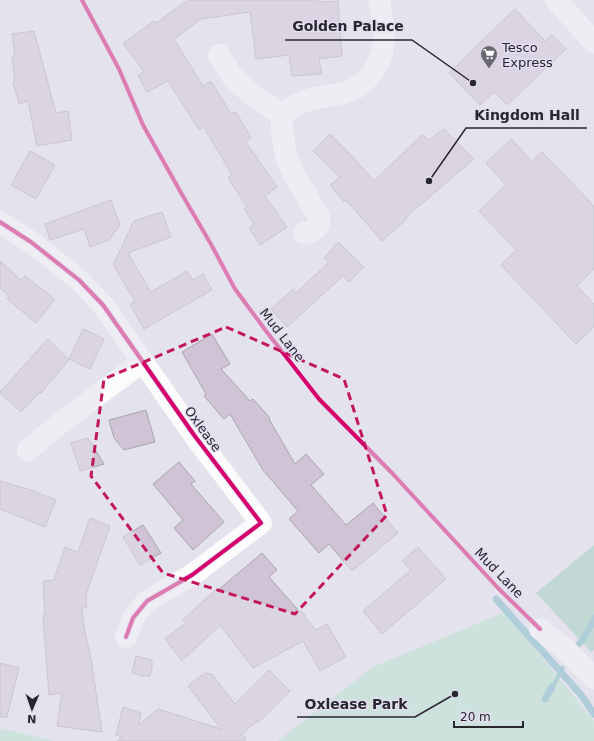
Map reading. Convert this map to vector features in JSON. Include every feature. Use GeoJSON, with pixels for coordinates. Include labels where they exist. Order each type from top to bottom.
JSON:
{"type":"FeatureCollection","features":[{"type":"Feature","properties":{"kind":"street"},"geometry":{"type":"LineString","coordinates":[[281,114],[308,100],[356,88],[376,69],[381,60],[384,46],[383,18],[379,0]]}},
{"type":"Feature","properties":{"kind":"street"},"geometry":{"type":"LineString","coordinates":[[566,3],[594,42]]}},
{"type":"Feature","properties":{"kind":"street"},"geometry":{"type":"LineString","coordinates":[[219,55],[236,80],[251,94],[281,114]]}},
{"type":"Feature","properties":{"kind":"street"},"geometry":{"type":"LineString","coordinates":[[281,114],[284,147],[288,161],[295,177],[307,196],[312,209],[318,215],[319,225],[312,231],[304,233]]}},
{"type":"Feature","properties":{"kind":"street","name":"Oxlease"},"geometry":{"type":"LineString","coordinates":[[0,222],[31,242],[79,280],[103,305],[194,435],[261,523],[192,575],[146,601],[133,618],[126,637]]}},
{"type":"Feature","properties":{"kind":"street"},"geometry":{"type":"LineString","coordinates":[[28,450],[58,425],[143,361]]}},
{"type":"Feature","properties":{"kind":"street"},"geometry":{"type":"LineString","coordinates":[[540,629],[564,648],[594,678]]}},
{"type":"Feature","properties":{"kind":"highlighted area"},"geometry":{"type":"Polygon","coordinates":[[[226,327],[344,379],[387,515],[295,614],[163,573],[91,476],[104,379],[226,327]]]}},
{"type":"Feature","properties":{"kind":"green space"},"geometry":{"type":"Polygon","coordinates":[[[594,545],[594,649],[592,653],[536,593],[594,545]]]}},
{"type":"Feature","properties":{"kind":"green space"},"geometry":{"type":"Polygon","coordinates":[[[505,612],[594,721],[594,741],[278,741],[373,667],[505,612]]]}},
{"type":"Feature","properties":{"kind":"green space"},"geometry":{"type":"Polygon","coordinates":[[[0,728],[53,741],[0,741],[0,728]]]}},
{"type":"Feature","properties":{"kind":"water"},"geometry":{"type":"Polygon","coordinates":[[[594,614],[594,627],[585,642],[576,651],[574,645],[580,638],[594,614]]]}},
{"type":"Feature","properties":{"kind":"water"},"geometry":{"type":"Polygon","coordinates":[[[562,665],[565,668],[549,697],[546,695],[562,665]]]}},
{"type":"Feature","properties":{"kind":"building"},"geometry":{"type":"Polygon","coordinates":[[[188,0],[338,1],[342,56],[319,59],[322,74],[292,76],[289,55],[256,59],[250,12],[201,19],[174,39],[203,86],[211,81],[231,114],[236,112],[251,138],[246,142],[277,187],[265,196],[287,227],[260,245],[249,228],[254,224],[244,209],[247,207],[228,178],[232,175],[204,127],[199,130],[168,81],[147,92],[138,75],[144,72],[123,43],[154,21],[156,23],[188,0]]]}},
{"type":"Feature","properties":{"kind":"building"},"geometry":{"type":"Polygon","coordinates":[[[515,9],[545,41],[552,35],[566,49],[507,105],[494,92],[480,105],[449,73],[515,9]]]}},
{"type":"Feature","properties":{"kind":"building"},"geometry":{"type":"Polygon","coordinates":[[[34,31],[56,113],[68,111],[72,140],[37,146],[28,101],[19,104],[13,82],[15,81],[12,57],[15,57],[12,34],[34,31]]]}},
{"type":"Feature","properties":{"kind":"building"},"geometry":{"type":"Polygon","coordinates":[[[444,129],[474,159],[406,217],[407,219],[382,241],[346,200],[344,202],[330,185],[340,177],[313,151],[330,134],[374,181],[422,135],[429,140],[444,129]]]}},
{"type":"Feature","properties":{"kind":"building"},"geometry":{"type":"Polygon","coordinates":[[[511,139],[532,161],[542,152],[594,206],[594,269],[577,286],[594,304],[594,327],[576,344],[501,265],[516,250],[479,211],[506,185],[486,163],[511,139]]]}},
{"type":"Feature","properties":{"kind":"building"},"geometry":{"type":"Polygon","coordinates":[[[30,151],[55,165],[36,199],[11,185],[30,151]]]}},
{"type":"Feature","properties":{"kind":"building"},"geometry":{"type":"Polygon","coordinates":[[[111,200],[120,225],[109,240],[90,247],[84,229],[50,240],[45,224],[111,200]]]}},
{"type":"Feature","properties":{"kind":"building"},"geometry":{"type":"Polygon","coordinates":[[[162,212],[171,237],[128,253],[151,292],[187,271],[193,280],[203,274],[212,290],[144,329],[130,304],[135,301],[113,265],[134,221],[162,212]]]}},
{"type":"Feature","properties":{"kind":"building"},"geometry":{"type":"Polygon","coordinates":[[[338,242],[364,267],[349,282],[343,276],[287,327],[271,309],[293,289],[296,293],[329,262],[324,258],[338,242]]]}},
{"type":"Feature","properties":{"kind":"building"},"geometry":{"type":"Polygon","coordinates":[[[0,261],[21,280],[25,276],[55,299],[36,323],[7,299],[9,296],[0,288],[0,261]]]}},
{"type":"Feature","properties":{"kind":"building"},"geometry":{"type":"Polygon","coordinates":[[[83,329],[104,339],[90,369],[69,359],[83,329]]]}},
{"type":"Feature","properties":{"kind":"building"},"geometry":{"type":"Polygon","coordinates":[[[212,334],[230,364],[221,369],[250,401],[253,399],[270,418],[269,419],[295,464],[306,454],[324,474],[311,485],[346,525],[373,503],[398,533],[352,571],[329,544],[319,553],[289,519],[298,511],[263,470],[230,414],[224,419],[204,396],[206,394],[182,352],[212,334]]]}},
{"type":"Feature","properties":{"kind":"building"},"geometry":{"type":"Polygon","coordinates":[[[48,339],[69,360],[41,393],[40,392],[21,412],[0,392],[48,339]]]}},
{"type":"Feature","properties":{"kind":"building"},"geometry":{"type":"Polygon","coordinates":[[[146,410],[155,442],[124,450],[114,438],[109,420],[146,410]]]}},
{"type":"Feature","properties":{"kind":"building"},"geometry":{"type":"Polygon","coordinates":[[[88,438],[104,464],[80,471],[71,443],[88,438]]]}},
{"type":"Feature","properties":{"kind":"building"},"geometry":{"type":"Polygon","coordinates":[[[179,462],[195,481],[191,484],[224,522],[193,550],[174,528],[183,520],[153,484],[179,462]]]}},
{"type":"Feature","properties":{"kind":"building"},"geometry":{"type":"Polygon","coordinates":[[[0,481],[31,490],[56,500],[45,527],[0,509],[0,481]]]}},
{"type":"Feature","properties":{"kind":"building"},"geometry":{"type":"Polygon","coordinates":[[[90,518],[110,526],[86,595],[87,607],[82,607],[102,732],[57,726],[62,693],[49,695],[43,615],[45,615],[43,581],[54,580],[65,547],[78,552],[90,518]]]}},
{"type":"Feature","properties":{"kind":"building"},"geometry":{"type":"Polygon","coordinates":[[[143,525],[161,553],[140,565],[123,537],[143,525]]]}},
{"type":"Feature","properties":{"kind":"building"},"geometry":{"type":"Polygon","coordinates":[[[418,547],[446,579],[382,634],[363,611],[411,570],[402,561],[418,547]]]}},
{"type":"Feature","properties":{"kind":"building"},"geometry":{"type":"Polygon","coordinates":[[[262,553],[277,570],[269,577],[300,612],[302,611],[316,630],[327,624],[346,657],[320,671],[303,641],[253,668],[220,625],[182,661],[165,639],[186,623],[183,620],[215,590],[217,591],[262,553]]]}},
{"type":"Feature","properties":{"kind":"building"},"geometry":{"type":"Polygon","coordinates":[[[136,656],[152,660],[150,676],[132,673],[136,656]]]}},
{"type":"Feature","properties":{"kind":"building"},"geometry":{"type":"Polygon","coordinates":[[[0,663],[19,668],[7,717],[0,717],[0,663]]]}},
{"type":"Feature","properties":{"kind":"building"},"geometry":{"type":"Polygon","coordinates":[[[269,670],[290,691],[258,723],[257,721],[241,735],[245,737],[245,741],[117,741],[122,737],[116,735],[123,707],[141,713],[138,725],[158,709],[221,729],[188,686],[205,673],[212,674],[235,704],[269,670]]]}},
{"type":"Feature","properties":{"kind":"waterway"},"geometry":{"type":"LineString","coordinates":[[496,599],[582,696],[594,714]]}},
{"type":"Feature","properties":{"kind":"waterway"},"geometry":{"type":"LineString","coordinates":[[545,699],[552,687]]}},
{"type":"Feature","properties":{"kind":"cycle path","name":"Mud Lane"},"geometry":{"type":"LineString","coordinates":[[82,0],[119,69],[143,125],[235,289],[319,399],[392,473],[498,588],[540,629]]}},
{"type":"Feature","properties":{"kind":"cycle path"},"geometry":{"type":"LineString","coordinates":[[0,222],[31,242],[79,280],[103,305],[194,435],[261,523],[192,575],[147,601],[133,618],[126,637]]}},
{"type":"Feature","properties":{"kind":"place","name":"Tesco Express"},"geometry":{"type":"Point","coordinates":[489,69]}},
{"type":"Feature","properties":{"kind":"place","name":"Golden Palace"},"geometry":{"type":"Point","coordinates":[473,83]}},
{"type":"Feature","properties":{"kind":"place","name":"Kingdom Hall"},"geometry":{"type":"Point","coordinates":[429,181]}},
{"type":"Feature","properties":{"kind":"place","name":"Oxlease Park"},"geometry":{"type":"Point","coordinates":[455,694]}}]}
